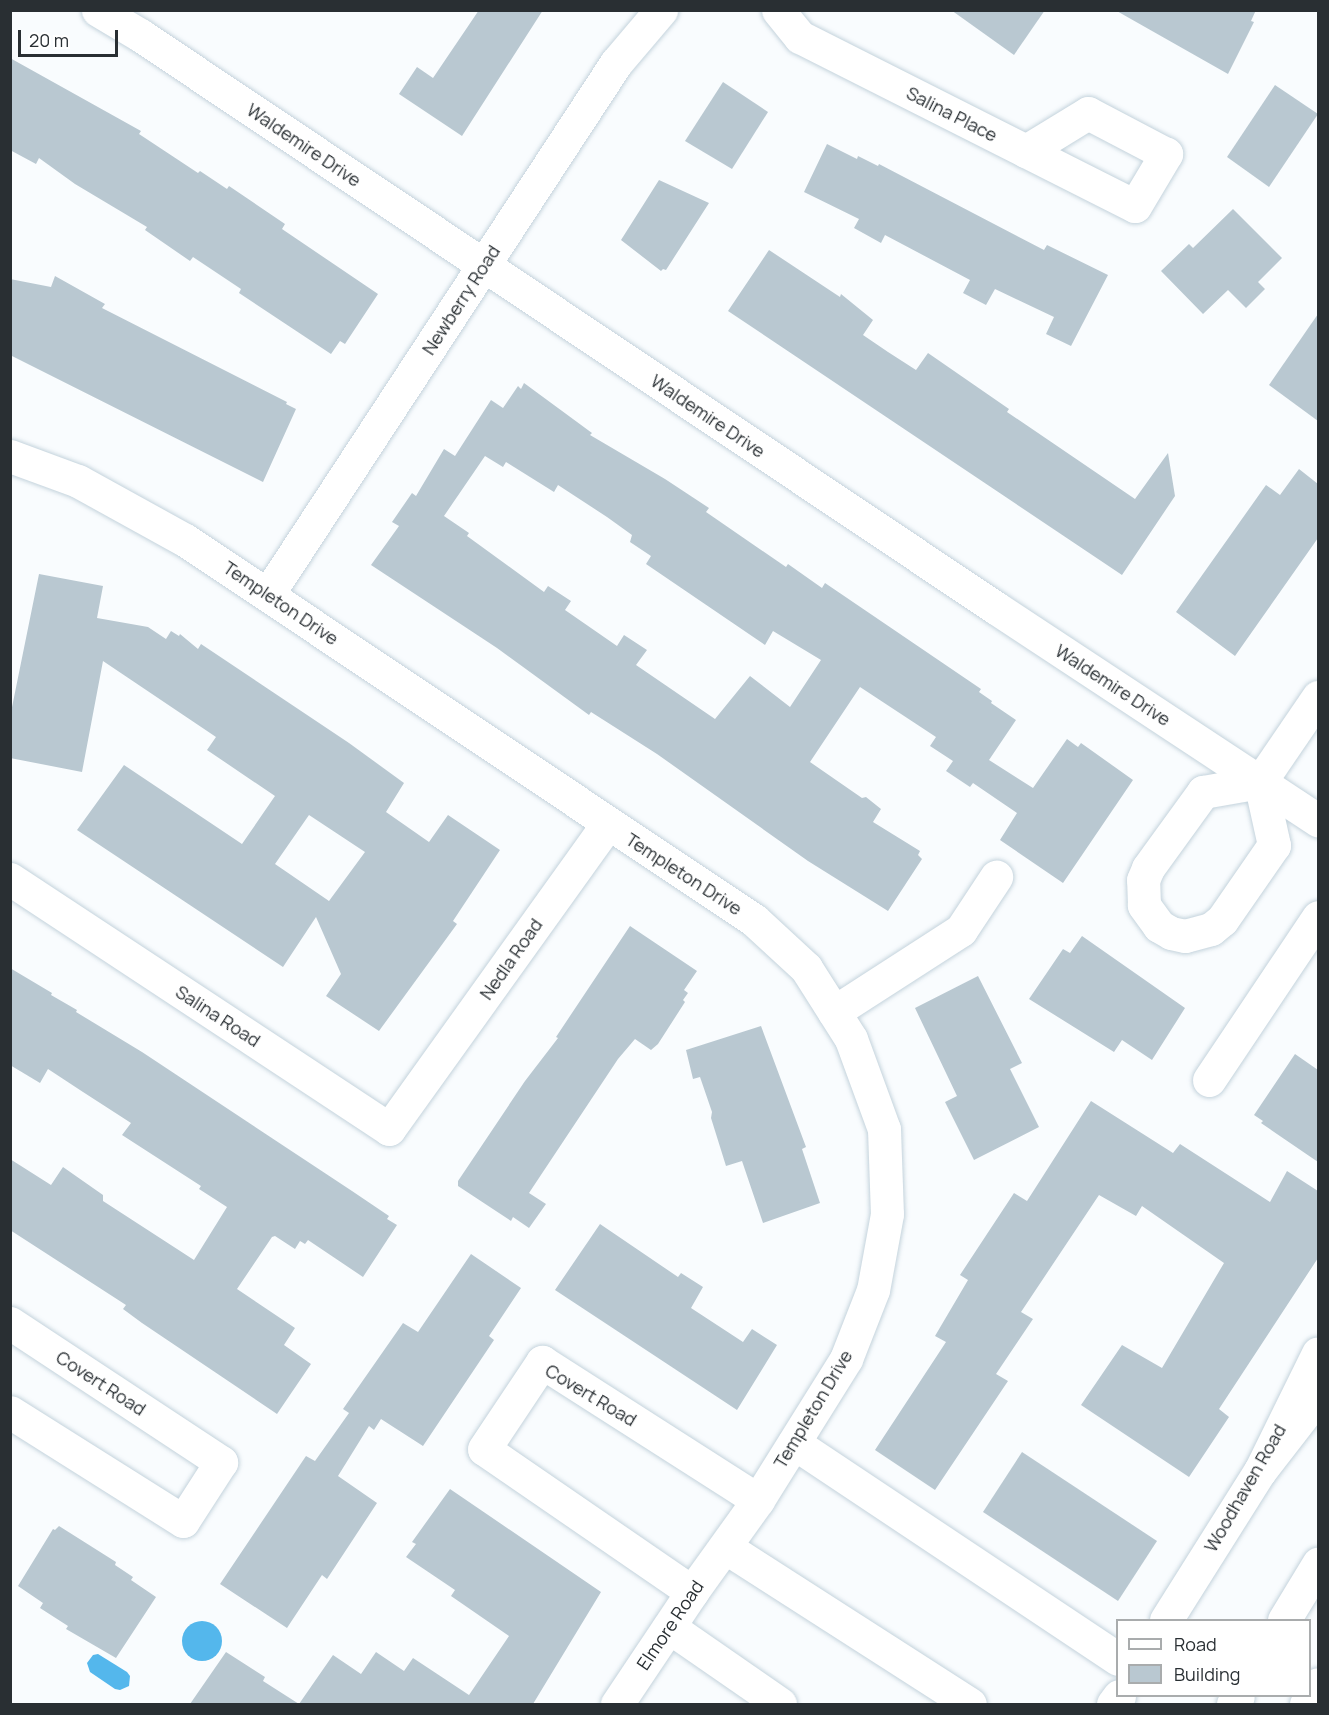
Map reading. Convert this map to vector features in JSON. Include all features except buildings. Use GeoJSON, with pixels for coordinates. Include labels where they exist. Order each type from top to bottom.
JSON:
{"type":"FeatureCollection","features":[{"type":"Feature","properties":{"kind":"main road","name":"Waldemire Drive"},"geometry":{"type":"LineString","coordinates":[[98,10],[140,35],[996,609],[1318,820]]}},
{"type":"Feature","properties":{"kind":"main road","name":"Newberry Road"},"geometry":{"type":"LineString","coordinates":[[268,594],[616,63],[661,10]]}},
{"type":"Feature","properties":{"kind":"main road","name":"Salina Place"},"geometry":{"type":"LineString","coordinates":[[778,10],[800,37],[1135,206],[1166,154],[1088,113],[1026,151]]}},
{"type":"Feature","properties":{"kind":"main road","name":"Templeton Drive"},"geometry":{"type":"LineString","coordinates":[[10,456],[78,481],[185,540],[754,920],[806,968],[851,1039],[884,1129],[887,1214],[873,1290],[846,1359],[758,1500],[725,1547]]}},
{"type":"Feature","properties":{"kind":"main road"},"geometry":{"type":"LineString","coordinates":[[1260,782],[1274,845],[1222,920],[1211,929],[1191,935],[1171,933],[1159,926],[1144,905],[1143,880],[1148,868],[1203,792],[1260,782],[1318,697]]}},
{"type":"Feature","properties":{"kind":"main road","name":"Nedla Road"},"geometry":{"type":"LineString","coordinates":[[415,1094],[608,824]]}},
{"type":"Feature","properties":{"kind":"main road"},"geometry":{"type":"LineString","coordinates":[[834,1012],[961,930],[996,877]]}},
{"type":"Feature","properties":{"kind":"main road","name":"Salina Road"},"geometry":{"type":"LineString","coordinates":[[10,879],[389,1129],[415,1094]]}},
{"type":"Feature","properties":{"kind":"main road"},"geometry":{"type":"LineString","coordinates":[[1209,1080],[1318,916]]}},
{"type":"Feature","properties":{"kind":"main road","name":"Covert Road"},"geometry":{"type":"LineString","coordinates":[[10,1323],[221,1462],[183,1521],[10,1412]]}},
{"type":"Feature","properties":{"kind":"main road","name":"Woodhaven Road"},"geometry":{"type":"LineString","coordinates":[[1167,1619],[1260,1471],[1318,1353]]}},
{"type":"Feature","properties":{"kind":"main road","name":"Covert Road"},"geometry":{"type":"LineString","coordinates":[[692,1592],[484,1449],[542,1362],[758,1500]]}},
{"type":"Feature","properties":{"kind":"main road"},"geometry":{"type":"LineString","coordinates":[[1260,1471],[1318,1396]]}},
{"type":"Feature","properties":{"kind":"main road"},"geometry":{"type":"LineString","coordinates":[[794,1443],[1116,1658]]}},
{"type":"Feature","properties":{"kind":"main road"},"geometry":{"type":"LineString","coordinates":[[725,1547],[970,1704]]}},
{"type":"Feature","properties":{"kind":"main road","name":"Elmore Road"},"geometry":{"type":"LineString","coordinates":[[617,1704],[725,1547]]}},
{"type":"Feature","properties":{"kind":"main road"},"geometry":{"type":"LineString","coordinates":[[1285,1619],[1318,1564]]}},
{"type":"Feature","properties":{"kind":"main road"},"geometry":{"type":"LineString","coordinates":[[669,1627],[780,1704]]}},
{"type":"Feature","properties":{"kind":"water"},"geometry":{"type":"Polygon","coordinates":[[[202,1621],[210,1622],[216,1627],[221,1633],[221,1649],[216,1655],[210,1660],[202,1661],[194,1660],[188,1655],[183,1649],[182,1641],[183,1633],[188,1627],[194,1622],[202,1621]]]}},
{"type":"Feature","properties":{"kind":"water"},"geometry":{"type":"Polygon","coordinates":[[[98,1654],[127,1672],[130,1676],[129,1686],[120,1690],[115,1689],[90,1672],[87,1663],[93,1655],[98,1654]]]}}]}
